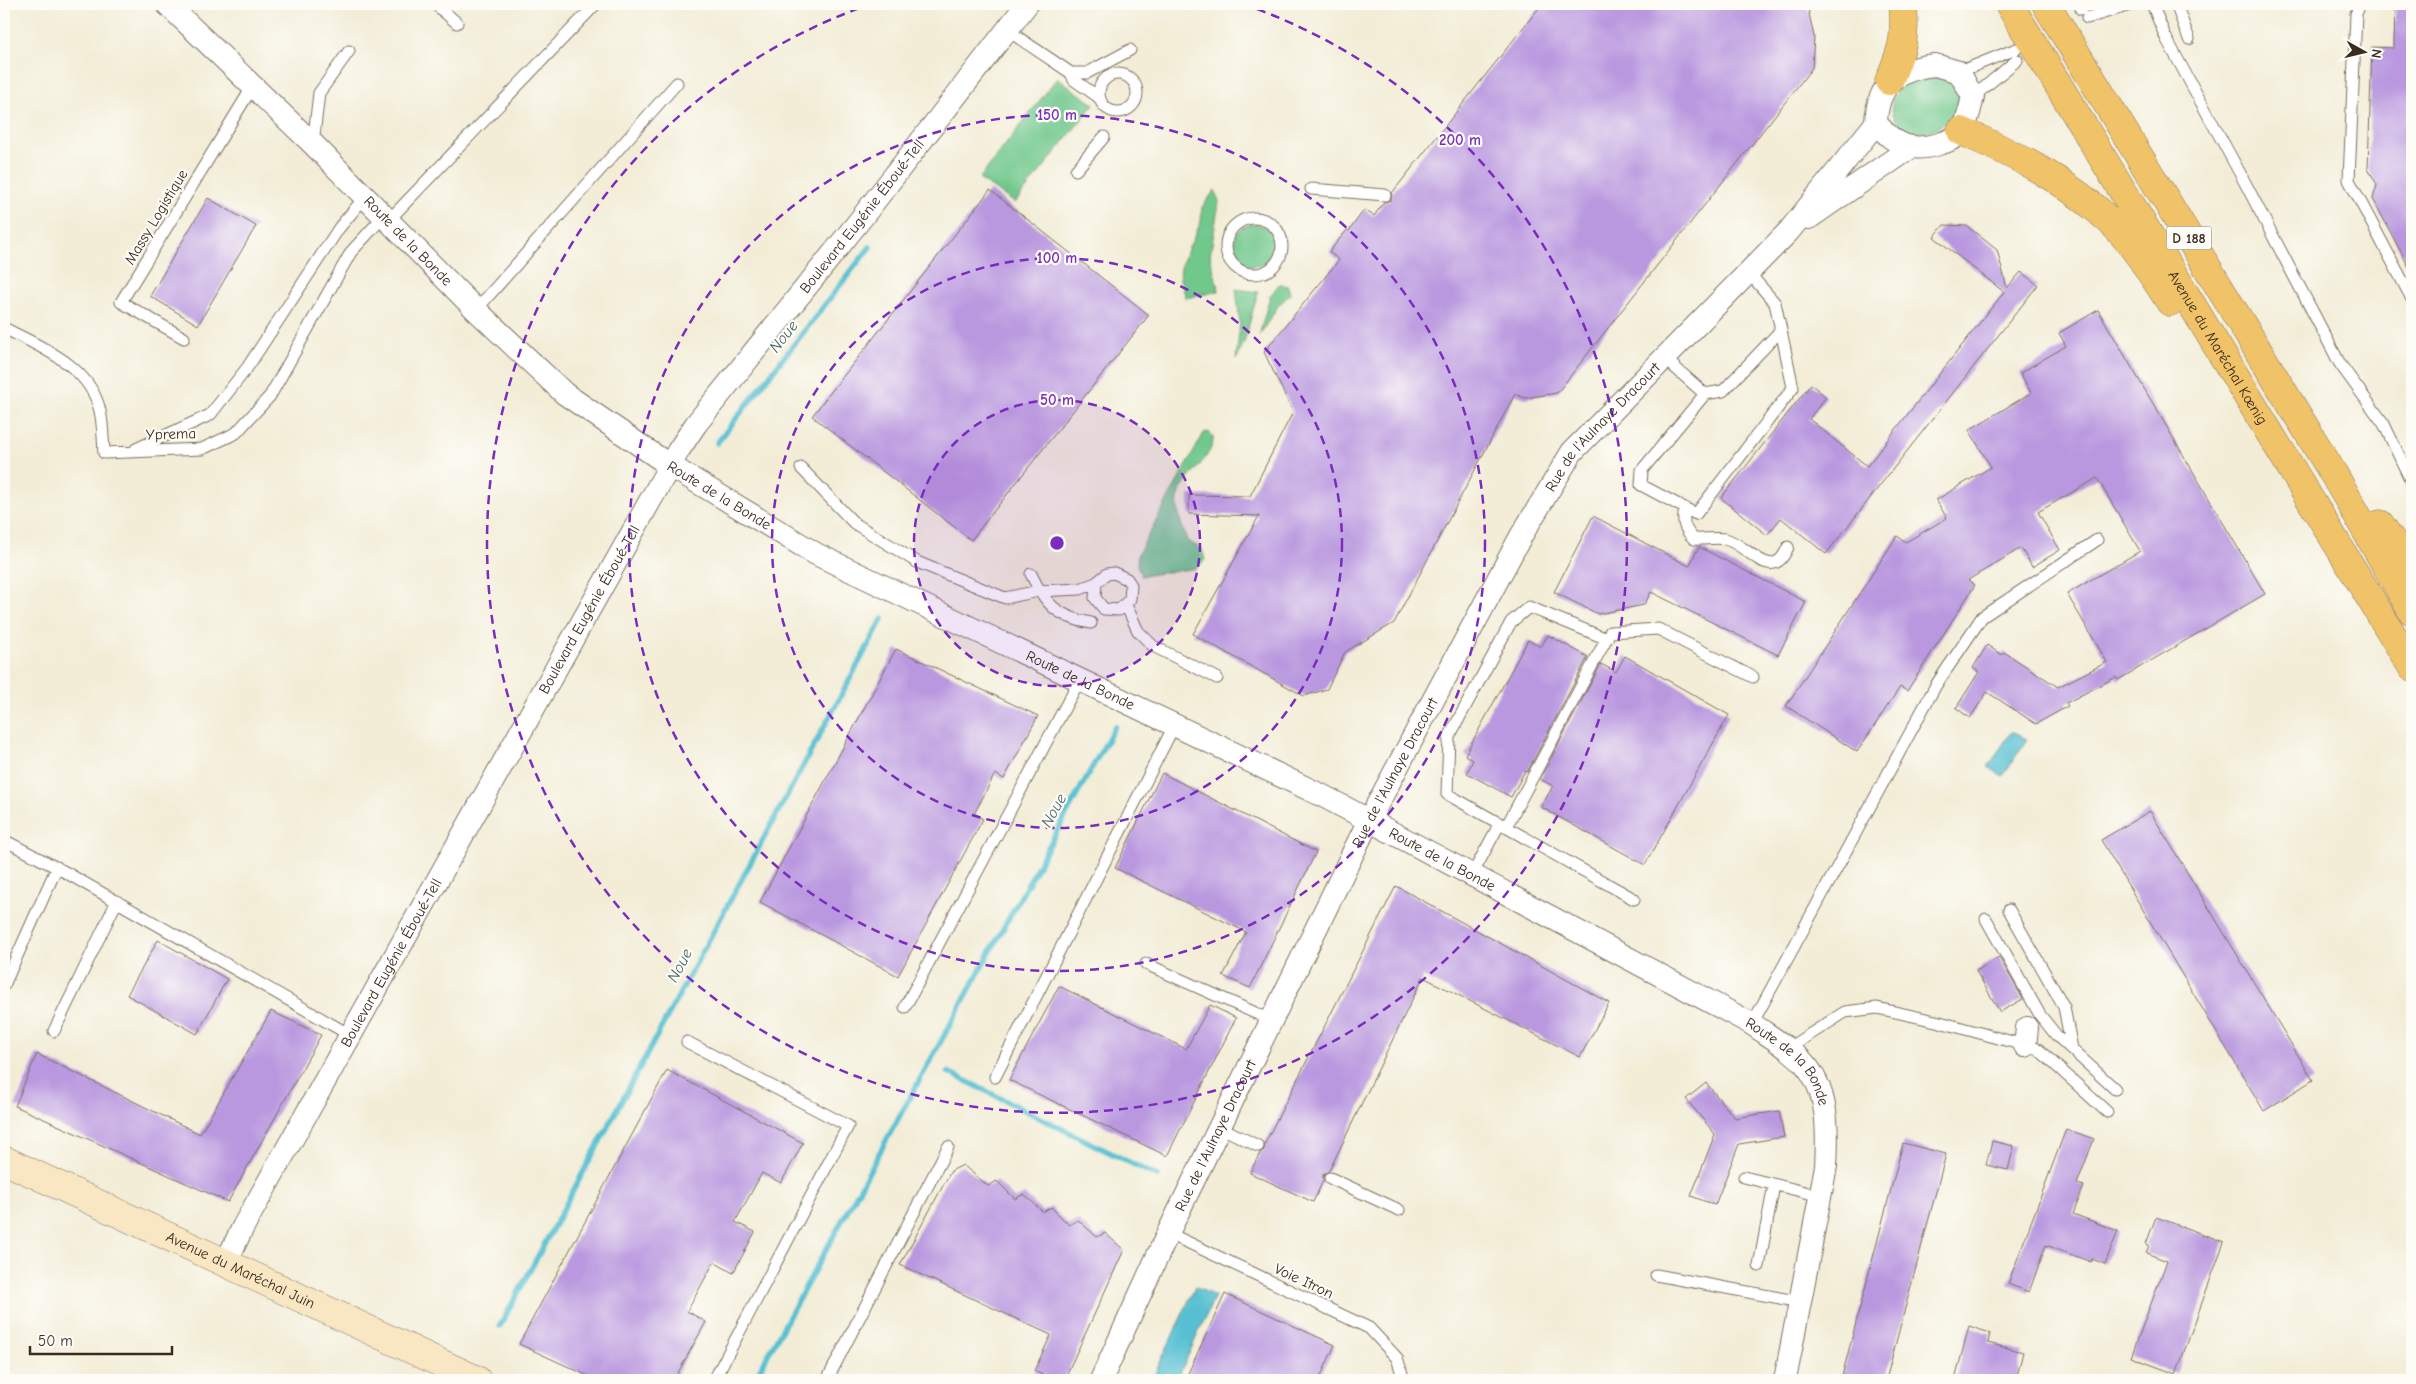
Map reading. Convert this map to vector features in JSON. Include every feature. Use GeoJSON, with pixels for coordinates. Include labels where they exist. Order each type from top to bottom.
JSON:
{"type":"FeatureCollection","features":[{"type":"Feature","properties":{"kind":"main road"},"geometry":{"type":"LineString","coordinates":[[1889,81],[1903,48],[1904,4]]}},
{"type":"Feature","properties":{"kind":"main road","name":"Avenue du Maréchal Kœnig"},"geometry":{"type":"LineString","coordinates":[[2009,4],[2412,667]]}},
{"type":"Feature","properties":{"kind":"main road","name":"Avenue du Maréchal Kœnig"},"geometry":{"type":"LineString","coordinates":[[2046,4],[2333,473],[2412,611]]}},
{"type":"Feature","properties":{"kind":"main road"},"geometry":{"type":"LineString","coordinates":[[1961,131],[2022,160],[2082,197],[2112,223],[2138,254],[2188,331],[2214,340]]}},
{"type":"Feature","properties":{"kind":"main road"},"geometry":{"type":"LineString","coordinates":[[2333,473],[2366,503],[2412,570]]}},
{"type":"Feature","properties":{"kind":"street","name":"Route de la Bonde"},"geometry":{"type":"LineString","coordinates":[[167,4],[254,86],[476,310],[565,394],[670,465],[816,554],[1175,724],[1369,820],[1752,1024],[1787,1048],[1803,1062],[1817,1085],[1824,1103],[1828,1132],[1821,1196],[1785,1380]]}},
{"type":"Feature","properties":{"kind":"street","name":"Boulevard Eugénie Éboué-Tell"},"geometry":{"type":"LineString","coordinates":[[225,1264],[243,1227],[350,1035],[670,465],[696,424],[860,220],[1027,4]]}},
{"type":"Feature","properties":{"kind":"street"},"geometry":{"type":"LineString","coordinates":[[1935,65],[1959,72],[1973,97],[1969,114],[1961,131],[1950,140],[1930,147],[1910,148],[1886,135],[1876,123],[1876,109],[1889,81],[1918,67],[1935,65]]}},
{"type":"Feature","properties":{"kind":"street","name":"Rue de l'Aulnaye Dracourt"},"geometry":{"type":"LineString","coordinates":[[1101,1380],[1168,1233],[1369,820],[1521,536],[1572,452],[1663,357],[1790,231],[1876,123]]}},
{"type":"Feature","properties":{"kind":"street","name":"Rue de l'Aulnaye Dracourt"},"geometry":{"type":"LineString","coordinates":[[1790,231],[1910,148]]}},
{"type":"Feature","properties":{"kind":"street","name":"Avenue du Maréchal Juin"},"geometry":{"type":"LineString","coordinates":[[4,1160],[477,1380]]}},
{"type":"Feature","properties":{"kind":"lane"},"geometry":{"type":"LineString","coordinates":[[435,4],[457,23]]}},
{"type":"Feature","properties":{"kind":"lane","name":"Yprema"},"geometry":{"type":"LineString","coordinates":[[4,328],[65,360],[83,376],[100,409],[104,453],[202,449],[236,433],[270,396],[351,252],[596,4]]}},
{"type":"Feature","properties":{"kind":"lane"},"geometry":{"type":"LineString","coordinates":[[2086,10],[2133,4]]}},
{"type":"Feature","properties":{"kind":"lane"},"geometry":{"type":"LineString","coordinates":[[2152,4],[2166,38],[2340,364],[2384,424],[2412,483]]}},
{"type":"Feature","properties":{"kind":"lane"},"geometry":{"type":"LineString","coordinates":[[2176,4],[2190,38]]}},
{"type":"Feature","properties":{"kind":"lane"},"geometry":{"type":"LineString","coordinates":[[2360,4],[2356,14],[2349,180],[2412,299]]}},
{"type":"Feature","properties":{"kind":"lane"},"geometry":{"type":"LineString","coordinates":[[1007,30],[1071,73],[1074,80],[1100,98]]}},
{"type":"Feature","properties":{"kind":"lane"},"geometry":{"type":"LineString","coordinates":[[1071,73],[1087,73],[1130,50]]}},
{"type":"Feature","properties":{"kind":"lane"},"geometry":{"type":"LineString","coordinates":[[313,144],[319,92],[349,51]]}},
{"type":"Feature","properties":{"kind":"lane"},"geometry":{"type":"LineString","coordinates":[[1959,72],[2017,55],[1973,97]]}},
{"type":"Feature","properties":{"kind":"lane"},"geometry":{"type":"LineString","coordinates":[[476,310],[678,82]]}},
{"type":"Feature","properties":{"kind":"lane","name":"Massy Logistique"},"geometry":{"type":"LineString","coordinates":[[184,338],[121,302],[254,86]]}},
{"type":"Feature","properties":{"kind":"lane"},"geometry":{"type":"LineString","coordinates":[[1076,170],[1104,137]]}},
{"type":"Feature","properties":{"kind":"lane"},"geometry":{"type":"LineString","coordinates":[[1311,189],[1385,195]]}},
{"type":"Feature","properties":{"kind":"lane"},"geometry":{"type":"LineString","coordinates":[[132,451],[210,415],[247,368],[339,228],[364,198]]}},
{"type":"Feature","properties":{"kind":"lane"},"geometry":{"type":"LineString","coordinates":[[1250,217],[1267,220],[1278,232],[1282,244],[1280,256],[1270,269],[1255,274],[1237,269],[1225,251],[1227,236],[1235,224],[1250,217]]}},
{"type":"Feature","properties":{"kind":"lane"},"geometry":{"type":"LineString","coordinates":[[1749,272],[1775,303],[1781,330],[1793,388],[1696,514],[1641,486],[1642,470],[1705,394],[1723,391],[1781,330]]}},
{"type":"Feature","properties":{"kind":"lane"},"geometry":{"type":"LineString","coordinates":[[1663,357],[1705,394]]}},
{"type":"Feature","properties":{"kind":"lane"},"geometry":{"type":"LineString","coordinates":[[801,468],[854,523],[917,562],[1005,598],[1039,591],[1080,589],[1096,583],[1107,574],[1122,575],[1131,585],[1130,600],[1119,610],[1104,609],[1094,598],[1096,583]]}},
{"type":"Feature","properties":{"kind":"lane"},"geometry":{"type":"LineString","coordinates":[[1685,508],[1682,518],[1685,531],[1694,539],[1725,540],[1736,544],[1762,562],[1771,564],[1779,562],[1788,547]]}},
{"type":"Feature","properties":{"kind":"lane"},"geometry":{"type":"LineString","coordinates":[[1752,1024],[1936,685],[1982,617],[2097,540]]}},
{"type":"Feature","properties":{"kind":"lane"},"geometry":{"type":"LineString","coordinates":[[1031,574],[1039,591],[1052,609],[1074,620],[1091,623]]}},
{"type":"Feature","properties":{"kind":"lane"},"geometry":{"type":"LineString","coordinates":[[1126,605],[1138,631],[1153,646],[1217,678]]}},
{"type":"Feature","properties":{"kind":"lane"},"geometry":{"type":"LineString","coordinates":[[1607,639],[1530,608],[1511,622],[1450,737],[1447,794],[1634,899]]}},
{"type":"Feature","properties":{"kind":"lane"},"geometry":{"type":"LineString","coordinates":[[1472,875],[1503,825],[1610,632],[1658,629],[1753,677]]}},
{"type":"Feature","properties":{"kind":"lane"},"geometry":{"type":"LineString","coordinates":[[905,1006],[1080,679]]}},
{"type":"Feature","properties":{"kind":"lane"},"geometry":{"type":"LineString","coordinates":[[995,1077],[1175,724]]}},
{"type":"Feature","properties":{"kind":"lane"},"geometry":{"type":"LineString","coordinates":[[4,840],[57,867],[350,1035]]}},
{"type":"Feature","properties":{"kind":"lane"},"geometry":{"type":"LineString","coordinates":[[4,985],[57,867]]}},
{"type":"Feature","properties":{"kind":"lane"},"geometry":{"type":"LineString","coordinates":[[54,1031],[117,901]]}},
{"type":"Feature","properties":{"kind":"lane"},"geometry":{"type":"LineString","coordinates":[[2009,910],[2061,1001],[2072,1049]]}},
{"type":"Feature","properties":{"kind":"lane"},"geometry":{"type":"LineString","coordinates":[[1986,919],[2033,1001],[2056,1035],[2115,1089]]}},
{"type":"Feature","properties":{"kind":"lane"},"geometry":{"type":"LineString","coordinates":[[1146,964],[1271,1020]]}},
{"type":"Feature","properties":{"kind":"lane"},"geometry":{"type":"LineString","coordinates":[[2026,1037],[2033,1001]]}},
{"type":"Feature","properties":{"kind":"lane"},"geometry":{"type":"LineString","coordinates":[[1787,1048],[1845,1012],[1878,1008],[1940,1022],[2026,1037],[2108,1112]]}},
{"type":"Feature","properties":{"kind":"lane"},"geometry":{"type":"LineString","coordinates":[[687,1042],[848,1126],[714,1380]]}},
{"type":"Feature","properties":{"kind":"lane"},"geometry":{"type":"LineString","coordinates":[[1220,1127],[1258,1146]]}},
{"type":"Feature","properties":{"kind":"lane"},"geometry":{"type":"LineString","coordinates":[[827,1380],[948,1147]]}},
{"type":"Feature","properties":{"kind":"lane"},"geometry":{"type":"LineString","coordinates":[[1744,1177],[1821,1196]]}},
{"type":"Feature","properties":{"kind":"lane"},"geometry":{"type":"LineString","coordinates":[[1330,1178],[1399,1210]]}},
{"type":"Feature","properties":{"kind":"lane"},"geometry":{"type":"LineString","coordinates":[[1759,1266],[1774,1185]]}},
{"type":"Feature","properties":{"kind":"lane","name":"Voie Itron"},"geometry":{"type":"LineString","coordinates":[[1168,1233],[1369,1328],[1397,1358],[1404,1380]]}},
{"type":"Feature","properties":{"kind":"lane"},"geometry":{"type":"LineString","coordinates":[[1656,1275],[1721,1289],[1801,1302]]}},
{"type":"Feature","properties":{"kind":"green space"},"geometry":{"type":"Polygon","coordinates":[[[1057,78],[1094,104],[1015,203],[979,179],[1057,78]]]}},
{"type":"Feature","properties":{"kind":"green space"},"geometry":{"type":"Polygon","coordinates":[[[1941,78],[1954,84],[1960,94],[1959,108],[1942,125],[1926,132],[1918,133],[1903,128],[1895,119],[1892,110],[1893,100],[1897,92],[1905,85],[1915,81],[1941,78]]]}},
{"type":"Feature","properties":{"kind":"green space"},"geometry":{"type":"Polygon","coordinates":[[[1215,190],[1219,202],[1210,256],[1219,291],[1186,298],[1180,279],[1181,265],[1201,222],[1202,207],[1215,190]]]}},
{"type":"Feature","properties":{"kind":"green space"},"geometry":{"type":"Polygon","coordinates":[[[1254,224],[1269,230],[1275,245],[1269,260],[1254,266],[1239,260],[1233,245],[1239,230],[1254,224]]]}},
{"type":"Feature","properties":{"kind":"green space"},"geometry":{"type":"Polygon","coordinates":[[[1279,284],[1288,286],[1290,294],[1278,306],[1259,336],[1270,296],[1279,284]]]}},
{"type":"Feature","properties":{"kind":"green space"},"geometry":{"type":"Polygon","coordinates":[[[1236,289],[1258,292],[1244,343],[1236,360],[1240,323],[1236,289]]]}},
{"type":"Feature","properties":{"kind":"green space"},"geometry":{"type":"Polygon","coordinates":[[[1208,432],[1213,437],[1209,452],[1182,487],[1178,500],[1180,518],[1187,541],[1202,549],[1205,560],[1197,568],[1141,576],[1137,565],[1138,554],[1204,433],[1208,432]]]}},
{"type":"Feature","properties":{"kind":"water"},"geometry":{"type":"Polygon","coordinates":[[[2011,732],[2027,739],[2003,776],[1988,767],[2011,732]]]}},
{"type":"Feature","properties":{"kind":"water"},"geometry":{"type":"Polygon","coordinates":[[[1195,1287],[1215,1296],[1177,1380],[1152,1380],[1195,1287]]]}},
{"type":"Feature","properties":{"kind":"building"},"geometry":{"type":"Polygon","coordinates":[[[1542,4],[1807,4],[1814,37],[1812,68],[1557,393],[1525,398],[1515,394],[1394,623],[1345,652],[1327,689],[1304,696],[1193,634],[1259,516],[1189,514],[1189,495],[1250,496],[1293,412],[1264,352],[1339,260],[1329,252],[1347,230],[1349,231],[1364,210],[1374,216],[1384,202],[1391,200],[1392,193],[1542,4]]]}},
{"type":"Feature","properties":{"kind":"building"},"geometry":{"type":"Polygon","coordinates":[[[2395,4],[2412,4],[2412,273],[2373,199],[2377,185],[2368,168],[2372,47],[2394,48],[2395,4]]]}},
{"type":"Feature","properties":{"kind":"building"},"geometry":{"type":"Polygon","coordinates":[[[990,190],[1149,315],[971,540],[812,416],[990,190]]]}},
{"type":"Feature","properties":{"kind":"building"},"geometry":{"type":"Polygon","coordinates":[[[208,198],[256,226],[198,325],[150,296],[208,198]]]}},
{"type":"Feature","properties":{"kind":"building"},"geometry":{"type":"Polygon","coordinates":[[[1944,225],[1967,226],[1997,250],[2007,288],[2021,272],[2038,285],[1826,554],[1781,518],[1767,535],[1721,498],[1811,384],[1826,397],[1809,419],[1867,466],[2004,292],[1934,237],[1944,225]]]}},
{"type":"Feature","properties":{"kind":"building"},"geometry":{"type":"Polygon","coordinates":[[[2098,310],[2265,594],[2118,680],[2116,677],[2066,703],[2068,706],[2036,724],[1987,692],[1970,718],[1956,708],[1979,672],[1973,668],[1987,645],[2002,655],[2004,652],[2058,687],[2107,662],[2067,594],[2140,551],[2097,478],[2038,512],[2060,550],[2032,567],[2021,548],[1968,580],[1975,585],[1907,691],[1900,687],[1857,752],[1786,706],[1897,536],[1906,542],[1947,518],[1936,500],[1991,467],[1969,430],[2031,393],[2020,373],[2066,346],[2059,333],[2098,310]]]}},
{"type":"Feature","properties":{"kind":"building"},"geometry":{"type":"Polygon","coordinates":[[[1593,516],[1689,566],[1699,547],[1806,602],[1778,655],[1651,592],[1644,605],[1598,614],[1554,592],[1593,516]]]}},
{"type":"Feature","properties":{"kind":"building"},"geometry":{"type":"Polygon","coordinates":[[[1548,635],[1588,657],[1527,772],[1525,771],[1511,797],[1467,773],[1473,760],[1465,755],[1528,640],[1541,647],[1548,635]]]}},
{"type":"Feature","properties":{"kind":"building"},"geometry":{"type":"Polygon","coordinates":[[[896,649],[1038,716],[1004,779],[995,774],[974,814],[983,819],[898,976],[760,902],[896,649]]]}},
{"type":"Feature","properties":{"kind":"building"},"geometry":{"type":"Polygon","coordinates":[[[1625,656],[1729,715],[1645,865],[1541,807],[1553,786],[1540,779],[1601,664],[1616,672],[1625,656]]]}},
{"type":"Feature","properties":{"kind":"building"},"geometry":{"type":"Polygon","coordinates":[[[1162,773],[1316,852],[1250,988],[1223,976],[1246,932],[1115,868],[1162,773]]]}},
{"type":"Feature","properties":{"kind":"building"},"geometry":{"type":"Polygon","coordinates":[[[2150,811],[2313,1080],[2264,1111],[2101,840],[2150,811]]]}},
{"type":"Feature","properties":{"kind":"building"},"geometry":{"type":"Polygon","coordinates":[[[1396,886],[1609,1003],[1580,1057],[1423,977],[1329,1171],[1323,1174],[1323,1181],[1313,1202],[1250,1173],[1260,1153],[1264,1150],[1265,1143],[1396,886]]]}},
{"type":"Feature","properties":{"kind":"building"},"geometry":{"type":"Polygon","coordinates":[[[158,940],[227,979],[197,1034],[127,995],[158,940]]]}},
{"type":"Feature","properties":{"kind":"building"},"geometry":{"type":"Polygon","coordinates":[[[1999,957],[2023,999],[2000,1012],[1976,971],[1999,957]]]}},
{"type":"Feature","properties":{"kind":"building"},"geometry":{"type":"Polygon","coordinates":[[[1059,986],[1186,1049],[1210,1005],[1236,1018],[1167,1156],[1009,1080],[1059,986]]]}},
{"type":"Feature","properties":{"kind":"building"},"geometry":{"type":"Polygon","coordinates":[[[271,1011],[321,1035],[228,1202],[15,1106],[37,1054],[200,1134],[271,1011]]]}},
{"type":"Feature","properties":{"kind":"building"},"geometry":{"type":"Polygon","coordinates":[[[667,1070],[803,1143],[781,1183],[762,1173],[735,1222],[755,1232],[733,1273],[714,1262],[687,1311],[706,1322],[674,1380],[597,1380],[519,1344],[667,1070]]]}},
{"type":"Feature","properties":{"kind":"building"},"geometry":{"type":"Polygon","coordinates":[[[1706,1083],[1735,1118],[1779,1111],[1784,1137],[1739,1144],[1715,1205],[1691,1196],[1715,1134],[1686,1099],[1706,1083]]]}},
{"type":"Feature","properties":{"kind":"building"},"geometry":{"type":"Polygon","coordinates":[[[2066,1129],[2094,1139],[2077,1184],[2084,1186],[2073,1214],[2118,1231],[2105,1264],[2092,1259],[2091,1262],[2046,1245],[2029,1292],[2008,1284],[2066,1129]]]}},
{"type":"Feature","properties":{"kind":"building"},"geometry":{"type":"Polygon","coordinates":[[[1992,1141],[2014,1146],[2008,1170],[1986,1165],[1992,1141]]]}},
{"type":"Feature","properties":{"kind":"building"},"geometry":{"type":"Polygon","coordinates":[[[1903,1143],[1946,1154],[1886,1380],[1841,1380],[1903,1143]]]}},
{"type":"Feature","properties":{"kind":"building"},"geometry":{"type":"Polygon","coordinates":[[[963,1165],[988,1186],[997,1181],[1015,1199],[1024,1194],[1043,1212],[1051,1207],[1069,1225],[1078,1220],[1097,1237],[1105,1233],[1124,1250],[1064,1380],[1054,1380],[1034,1371],[1051,1335],[900,1265],[951,1171],[963,1165]]]}},
{"type":"Feature","properties":{"kind":"building"},"geometry":{"type":"Polygon","coordinates":[[[2156,1217],[2224,1242],[2176,1374],[2131,1357],[2167,1261],[2146,1253],[2149,1245],[2146,1244],[2156,1217]]]}},
{"type":"Feature","properties":{"kind":"building"},"geometry":{"type":"Polygon","coordinates":[[[1225,1294],[1335,1345],[1319,1380],[1185,1380],[1225,1294]]]}},
{"type":"Feature","properties":{"kind":"building"},"geometry":{"type":"Polygon","coordinates":[[[1969,1326],[1990,1333],[1988,1343],[2023,1352],[2016,1380],[1955,1380],[1969,1326]]]}},
{"type":"Feature","properties":{"kind":"waterway","name":"Noue"},"geometry":{"type":"LineString","coordinates":[[717,443],[870,247]]}},
{"type":"Feature","properties":{"kind":"waterway","name":"Noue"},"geometry":{"type":"LineString","coordinates":[[500,1326],[883,618]]}},
{"type":"Feature","properties":{"kind":"waterway","name":"Noue"},"geometry":{"type":"LineString","coordinates":[[754,1380],[1115,726]]}},
{"type":"Feature","properties":{"kind":"waterway","name":"Noue"},"geometry":{"type":"LineString","coordinates":[[948,1072],[1157,1176]]}}]}
